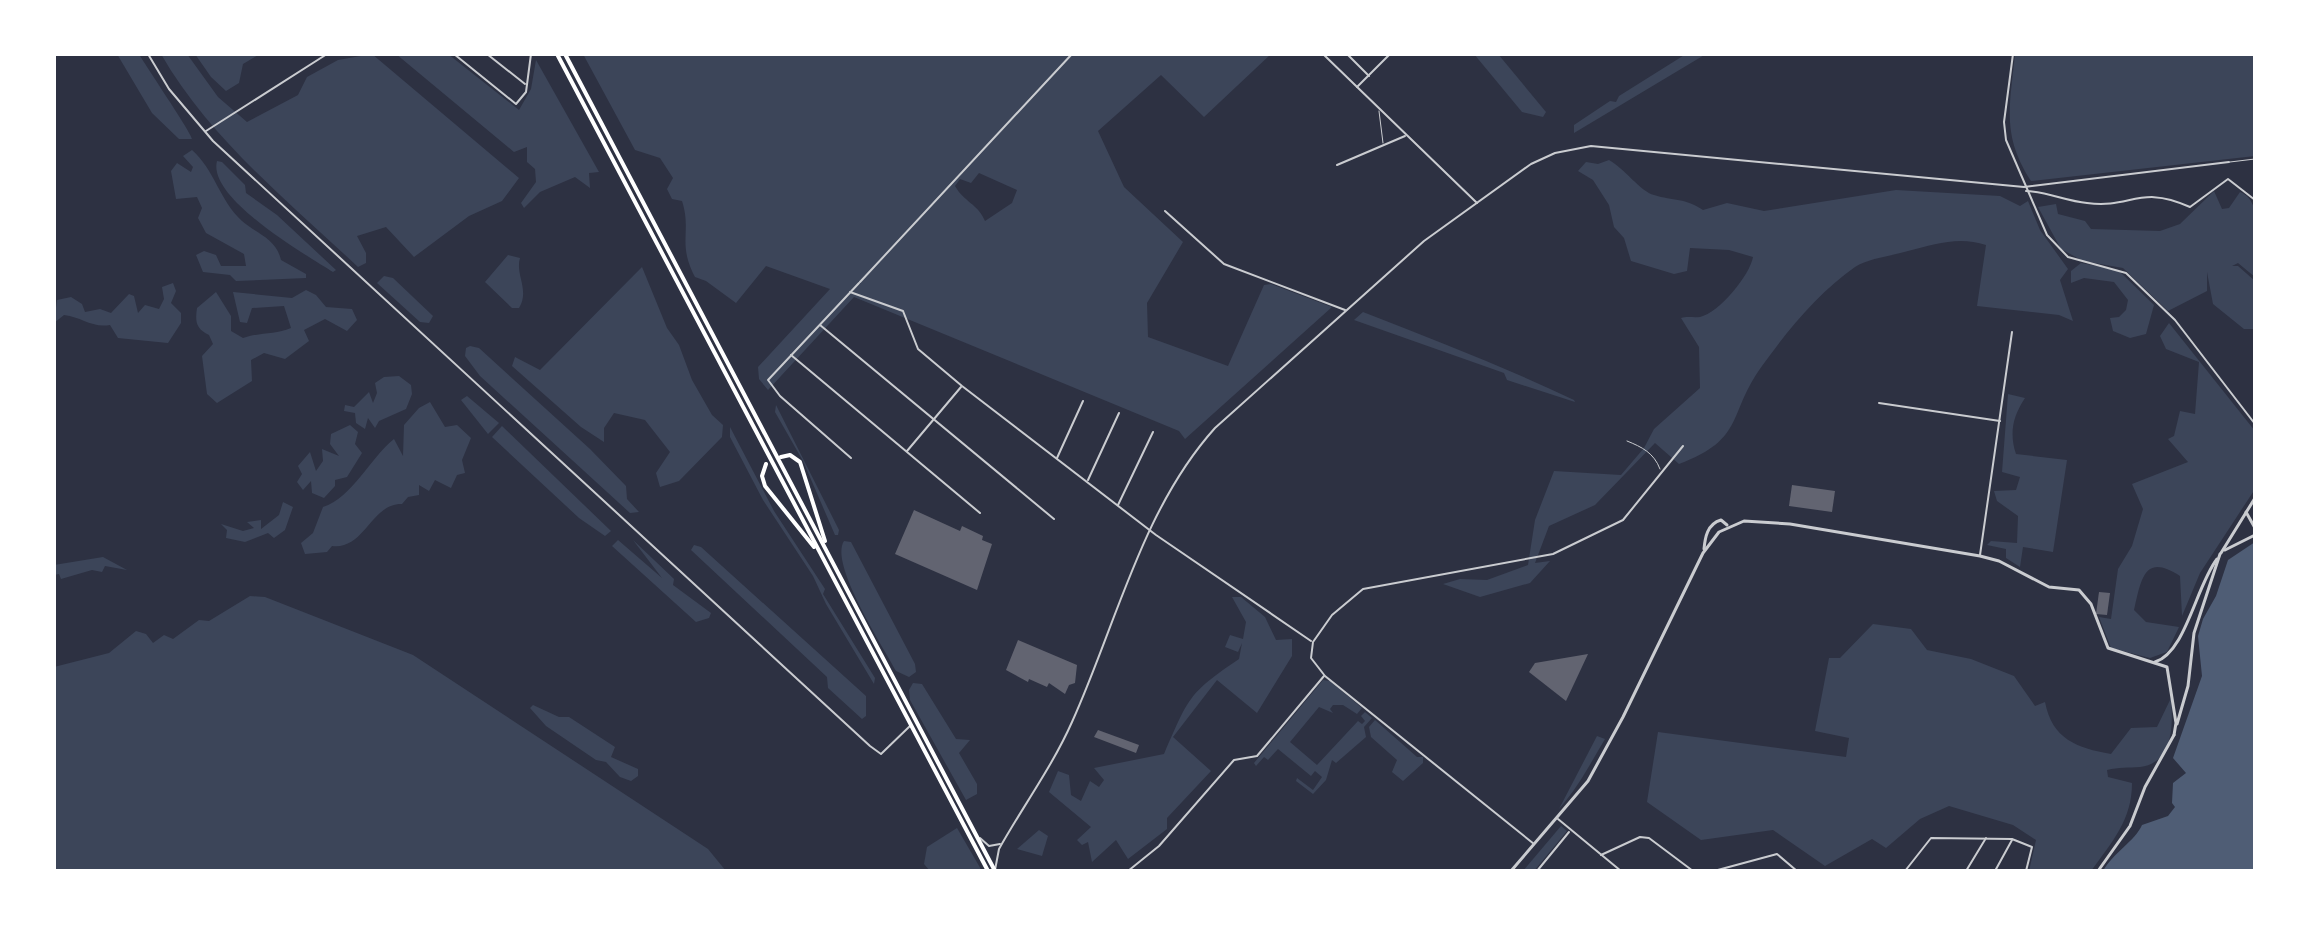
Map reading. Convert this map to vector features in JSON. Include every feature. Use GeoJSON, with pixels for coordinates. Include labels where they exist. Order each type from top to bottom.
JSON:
{"type":"FeatureCollection","features":[{"type":"Feature","properties":{"kind":"main road"},"geometry":{"type":"LineString","coordinates":[[557,54],[988,871]]}},
{"type":"Feature","properties":{"kind":"main road"},"geometry":{"type":"LineString","coordinates":[[565,54],[995,871]]}},
{"type":"Feature","properties":{"kind":"main road"},"geometry":{"type":"LineString","coordinates":[[781,457],[790,455],[800,462],[827,548]]}},
{"type":"Feature","properties":{"kind":"main road"},"geometry":{"type":"LineString","coordinates":[[766,464],[762,476],[765,486],[818,552]]}},
{"type":"Feature","properties":{"kind":"street"},"geometry":{"type":"LineString","coordinates":[[148,54],[169,89],[205,132],[870,746],[881,754],[911,725]]}},
{"type":"Feature","properties":{"kind":"street"},"geometry":{"type":"LineString","coordinates":[[205,132],[327,54]]}},
{"type":"Feature","properties":{"kind":"street"},"geometry":{"type":"LineString","coordinates":[[454,54],[516,104],[526,92],[531,54]]}},
{"type":"Feature","properties":{"kind":"street"},"geometry":{"type":"LineString","coordinates":[[487,54],[526,85]]}},
{"type":"Feature","properties":{"kind":"street"},"geometry":{"type":"LineString","coordinates":[[851,458],[780,396],[768,380],[1072,54]]}},
{"type":"Feature","properties":{"kind":"street"},"geometry":{"type":"LineString","coordinates":[[1323,54],[1478,204]]}},
{"type":"Feature","properties":{"kind":"street"},"geometry":{"type":"LineString","coordinates":[[1347,54],[1369,76]]}},
{"type":"Feature","properties":{"kind":"street"},"geometry":{"type":"LineString","coordinates":[[1356,88],[1390,54]]}},
{"type":"Feature","properties":{"kind":"street"},"geometry":{"type":"LineString","coordinates":[[2013,54],[2004,122],[2008,149],[2047,235],[2057,248],[2078,261],[2115,267],[2126,273],[2175,320],[2255,424]]}},
{"type":"Feature","properties":{"kind":"street"},"geometry":{"type":"LineString","coordinates":[[1337,165],[1405,136]]}},
{"type":"Feature","properties":{"kind":"street"},"geometry":{"type":"LineString","coordinates":[[995,871],[1004,840],[1071,725],[1150,530],[1172,486],[1208,435],[1411,251],[1545,156],[1591,146],[2025,189],[2088,204],[2154,195],[2190,207],[2228,179],[2255,200]]}},
{"type":"Feature","properties":{"kind":"street"},"geometry":{"type":"LineString","coordinates":[[2025,189],[2229,162]]}},
{"type":"Feature","properties":{"kind":"street"},"geometry":{"type":"LineString","coordinates":[[1165,211],[1224,264],[1346,310]]}},
{"type":"Feature","properties":{"kind":"street"},"geometry":{"type":"LineString","coordinates":[[850,292],[903,311],[918,349],[962,386],[1117,506],[1313,642]]}},
{"type":"Feature","properties":{"kind":"street"},"geometry":{"type":"LineString","coordinates":[[820,325],[1054,519]]}},
{"type":"Feature","properties":{"kind":"street"},"geometry":{"type":"LineString","coordinates":[[1980,556],[2012,332]]}},
{"type":"Feature","properties":{"kind":"street"},"geometry":{"type":"LineString","coordinates":[[791,355],[980,513]]}},
{"type":"Feature","properties":{"kind":"street"},"geometry":{"type":"LineString","coordinates":[[907,451],[962,386]]}},
{"type":"Feature","properties":{"kind":"street"},"geometry":{"type":"LineString","coordinates":[[1057,459],[1083,401]]}},
{"type":"Feature","properties":{"kind":"street"},"geometry":{"type":"LineString","coordinates":[[1879,403],[2001,422]]}},
{"type":"Feature","properties":{"kind":"street"},"geometry":{"type":"LineString","coordinates":[[1088,482],[1119,413]]}},
{"type":"Feature","properties":{"kind":"street"},"geometry":{"type":"LineString","coordinates":[[1117,506],[1133,479],[1153,432]]}},
{"type":"Feature","properties":{"kind":"street"},"geometry":{"type":"LineString","coordinates":[[1534,845],[1325,676],[1311,658],[1313,642],[1332,615],[1363,589],[1553,554],[1623,520],[1683,446]]}},
{"type":"Feature","properties":{"kind":"street"},"geometry":{"type":"LineString","coordinates":[[2154,662],[2170,655],[2177,645],[2202,580],[2255,498]]}},
{"type":"Feature","properties":{"kind":"street"},"geometry":{"type":"LineString","coordinates":[[2246,512],[2255,528]]}},
{"type":"Feature","properties":{"kind":"street"},"geometry":{"type":"LineString","coordinates":[[1511,871],[1557,818],[1602,757],[1703,553],[1707,532],[1721,520],[1728,526]]}},
{"type":"Feature","properties":{"kind":"street"},"geometry":{"type":"LineString","coordinates":[[1703,553],[1728,526],[1744,521],[1790,524],[1980,556],[1999,561],[2041,584],[2079,590],[2091,604],[2108,648],[2167,667],[2174,735]]}},
{"type":"Feature","properties":{"kind":"street"},"geometry":{"type":"LineString","coordinates":[[2098,871],[2130,826],[2145,787],[2174,735],[2188,686],[2194,633],[2221,553],[2255,535]]}},
{"type":"Feature","properties":{"kind":"street"},"geometry":{"type":"LineString","coordinates":[[1128,871],[1159,846],[1234,760],[1257,756],[1325,676]]}},
{"type":"Feature","properties":{"kind":"street"},"geometry":{"type":"LineString","coordinates":[[1557,818],[1621,871]]}},
{"type":"Feature","properties":{"kind":"street"},"geometry":{"type":"LineString","coordinates":[[1537,871],[1570,831]]}},
{"type":"Feature","properties":{"kind":"street"},"geometry":{"type":"LineString","coordinates":[[975,834],[992,847],[1004,840]]}},
{"type":"Feature","properties":{"kind":"street"},"geometry":{"type":"LineString","coordinates":[[1601,855],[1641,837],[1649,838],[1693,871]]}},
{"type":"Feature","properties":{"kind":"street"},"geometry":{"type":"LineString","coordinates":[[1905,871],[1931,838],[2012,839],[2032,847],[2026,871]]}},
{"type":"Feature","properties":{"kind":"street"},"geometry":{"type":"LineString","coordinates":[[1966,871],[1986,838]]}},
{"type":"Feature","properties":{"kind":"street"},"geometry":{"type":"LineString","coordinates":[[1995,871],[2012,839]]}},
{"type":"Feature","properties":{"kind":"street"},"geometry":{"type":"LineString","coordinates":[[1714,871],[1777,854],[1797,871]]}},
{"type":"Feature","properties":{"kind":"lane"},"geometry":{"type":"LineString","coordinates":[[1379,111],[1384,146]]}},
{"type":"Feature","properties":{"kind":"lane"},"geometry":{"type":"LineString","coordinates":[[2229,162],[2255,159]]}},
{"type":"Feature","properties":{"kind":"lane"},"geometry":{"type":"LineString","coordinates":[[1627,441],[1644,448],[1657,461],[1661,472]]}},
{"type":"Feature","properties":{"kind":"shaded area"},"geometry":{"type":"Polygon","coordinates":[[[117,54],[139,54],[192,139],[179,139],[152,113],[117,54]]]}},
{"type":"Feature","properties":{"kind":"shaded area"},"geometry":{"type":"Polygon","coordinates":[[[161,54],[187,54],[218,97],[247,122],[298,95],[307,77],[338,60],[372,54],[519,178],[502,201],[469,216],[414,257],[386,227],[357,236],[366,253],[366,263],[358,267],[226,141],[180,85],[161,54]]]}},
{"type":"Feature","properties":{"kind":"shaded area"},"geometry":{"type":"Polygon","coordinates":[[[195,54],[260,54],[243,64],[239,83],[226,91],[211,77],[195,54]]]}},
{"type":"Feature","properties":{"kind":"shaded area"},"geometry":{"type":"Polygon","coordinates":[[[396,54],[448,54],[519,110],[531,89],[536,60],[599,172],[589,173],[590,188],[575,177],[540,192],[524,208],[521,203],[536,182],[535,169],[527,162],[527,147],[514,152],[396,54]]]}},
{"type":"Feature","properties":{"kind":"shaded area"},"geometry":{"type":"Polygon","coordinates":[[[583,54],[1271,54],[1204,117],[1161,75],[1098,131],[1124,187],[1183,242],[1147,303],[1148,337],[1228,366],[1264,285],[1271,284],[1332,307],[1185,439],[1179,431],[854,297],[768,390],[759,379],[758,367],[830,289],[766,266],[736,303],[706,281],[695,277],[687,255],[682,201],[672,199],[667,189],[673,178],[660,158],[635,150],[583,54]],[[979,173],[971,183],[960,179],[955,186],[985,221],[1012,203],[1017,190],[979,173]]]}},
{"type":"Feature","properties":{"kind":"shaded area"},"geometry":{"type":"Polygon","coordinates":[[[1474,54],[1498,54],[1546,112],[1543,117],[1522,112],[1474,54]]]}},
{"type":"Feature","properties":{"kind":"shaded area"},"geometry":{"type":"Polygon","coordinates":[[[1686,54],[1706,54],[1574,133],[1574,125],[1610,101],[1616,102],[1619,96],[1686,54]]]}},
{"type":"Feature","properties":{"kind":"shaded area"},"geometry":{"type":"Polygon","coordinates":[[[2015,54],[2255,54],[2255,156],[2031,181],[2021,164],[2011,134],[2010,104],[2015,54]]]}},
{"type":"Feature","properties":{"kind":"shaded area"},"geometry":{"type":"Polygon","coordinates":[[[192,150],[206,166],[234,213],[275,246],[281,260],[306,274],[306,278],[236,281],[230,275],[203,272],[196,255],[204,251],[216,255],[221,266],[246,266],[244,254],[206,233],[198,218],[202,208],[197,197],[176,199],[171,171],[177,163],[191,172],[193,167],[183,156],[192,150]]]}},
{"type":"Feature","properties":{"kind":"shaded area"},"geometry":{"type":"Polygon","coordinates":[[[1609,160],[1649,193],[1703,210],[1727,203],[1764,211],[1896,190],[2000,196],[2020,206],[2028,201],[2040,230],[2068,269],[2060,280],[2073,321],[2059,315],[1977,306],[1986,245],[1976,242],[1947,242],[1861,264],[1829,288],[1782,339],[1751,383],[1732,424],[1715,445],[1679,464],[1655,443],[1595,505],[1549,526],[1535,563],[1550,561],[1530,583],[1480,597],[1443,584],[1460,579],[1487,580],[1528,565],[1535,520],[1554,471],[1621,475],[1644,448],[1654,429],[1700,388],[1699,347],[1681,318],[1700,317],[1716,308],[1751,265],[1753,257],[1729,250],[1690,248],[1687,271],[1674,274],[1631,261],[1624,238],[1614,227],[1609,205],[1593,180],[1578,171],[1586,162],[1598,164],[1609,160]]]}},
{"type":"Feature","properties":{"kind":"shaded area"},"geometry":{"type":"Polygon","coordinates":[[[217,161],[222,162],[245,185],[246,193],[277,215],[336,270],[333,272],[302,253],[242,208],[218,176],[217,161]]]}},
{"type":"Feature","properties":{"kind":"shaded area"},"geometry":{"type":"Polygon","coordinates":[[[2214,191],[2222,209],[2229,208],[2240,192],[2248,197],[2253,206],[2257,230],[2255,277],[2238,263],[2232,266],[2238,266],[2255,281],[2255,329],[2244,329],[2213,304],[2207,272],[2207,291],[2168,311],[2123,268],[2083,261],[2061,249],[2038,207],[2056,204],[2058,214],[2085,221],[2091,229],[2160,231],[2180,224],[2214,191]]]}},
{"type":"Feature","properties":{"kind":"shaded area"},"geometry":{"type":"Polygon","coordinates":[[[508,255],[520,258],[523,295],[519,308],[512,308],[485,282],[508,255]]]}},
{"type":"Feature","properties":{"kind":"shaded area"},"geometry":{"type":"Polygon","coordinates":[[[2081,263],[2118,270],[2154,305],[2146,334],[2130,338],[2113,331],[2110,318],[2119,317],[2126,310],[2128,300],[2114,282],[2084,278],[2071,283],[2071,271],[2081,263]]]}},
{"type":"Feature","properties":{"kind":"shaded area"},"geometry":{"type":"Polygon","coordinates":[[[642,267],[692,380],[712,415],[723,425],[722,437],[679,481],[660,487],[656,473],[670,452],[645,420],[614,413],[604,428],[604,442],[581,427],[512,366],[515,357],[540,370],[642,267]]]}},
{"type":"Feature","properties":{"kind":"shaded area"},"geometry":{"type":"Polygon","coordinates":[[[384,276],[393,278],[433,316],[429,323],[420,322],[377,283],[384,276]]]}},
{"type":"Feature","properties":{"kind":"shaded area"},"geometry":{"type":"Polygon","coordinates":[[[173,283],[176,291],[171,303],[181,313],[181,323],[168,343],[118,338],[110,325],[97,325],[64,315],[54,323],[57,300],[71,297],[82,304],[85,312],[100,309],[111,313],[129,294],[134,296],[138,313],[145,305],[159,309],[164,299],[162,287],[173,283]]]}},
{"type":"Feature","properties":{"kind":"shaded area"},"geometry":{"type":"Polygon","coordinates":[[[306,290],[316,295],[326,307],[352,309],[357,320],[347,331],[325,319],[304,330],[309,341],[285,359],[264,353],[251,360],[252,381],[217,403],[207,394],[202,356],[213,344],[209,335],[197,324],[197,308],[216,292],[231,316],[231,331],[243,338],[291,328],[284,306],[252,308],[247,323],[240,322],[233,292],[292,298],[306,290]]]}},
{"type":"Feature","properties":{"kind":"shaded area"},"geometry":{"type":"Polygon","coordinates":[[[1363,312],[1496,365],[1575,402],[1507,380],[1504,373],[1354,320],[1363,312]]]}},
{"type":"Feature","properties":{"kind":"shaded area"},"geometry":{"type":"Polygon","coordinates":[[[2169,323],[2255,431],[2255,489],[2200,573],[2182,616],[2180,576],[2159,567],[2151,568],[2146,573],[2134,610],[2146,622],[2179,627],[2167,652],[2150,658],[2111,648],[2099,617],[2111,619],[2118,569],[2132,546],[2143,509],[2132,484],[2188,462],[2168,439],[2174,436],[2180,411],[2195,414],[2199,362],[2166,349],[2160,336],[2169,323]]]}},
{"type":"Feature","properties":{"kind":"shaded area"},"geometry":{"type":"Polygon","coordinates":[[[466,348],[479,348],[590,449],[626,486],[627,499],[639,512],[630,513],[480,376],[465,356],[466,348]]]}},
{"type":"Feature","properties":{"kind":"shaded area"},"geometry":{"type":"Polygon","coordinates":[[[399,376],[411,385],[412,394],[406,409],[379,421],[375,428],[368,418],[365,429],[356,423],[355,413],[344,411],[345,405],[354,407],[369,392],[373,403],[377,393],[375,383],[384,377],[399,376]]]}},
{"type":"Feature","properties":{"kind":"shaded area"},"geometry":{"type":"Polygon","coordinates":[[[2008,394],[2025,398],[2013,425],[2016,454],[2067,460],[2053,552],[2023,547],[2020,567],[2006,558],[2006,549],[1987,545],[1991,541],[2017,543],[2018,516],[1997,501],[1994,491],[2016,490],[2020,477],[2002,472],[2008,394]]]}},
{"type":"Feature","properties":{"kind":"shaded area"},"geometry":{"type":"Polygon","coordinates":[[[467,396],[499,423],[488,434],[461,400],[467,396]]]}},
{"type":"Feature","properties":{"kind":"shaded area"},"geometry":{"type":"Polygon","coordinates":[[[430,402],[445,427],[457,425],[471,438],[462,460],[465,473],[457,475],[451,488],[435,480],[429,491],[419,485],[419,495],[408,497],[402,504],[383,511],[352,541],[332,546],[327,552],[305,554],[301,543],[313,533],[323,507],[352,487],[394,439],[403,456],[404,425],[419,408],[430,402]]]}},
{"type":"Feature","properties":{"kind":"shaded area"},"geometry":{"type":"Polygon","coordinates":[[[776,405],[839,530],[838,535],[835,535],[803,461],[775,412],[776,405]]]}},
{"type":"Feature","properties":{"kind":"shaded area"},"geometry":{"type":"Polygon","coordinates":[[[350,425],[358,432],[355,444],[362,453],[347,477],[335,480],[335,486],[324,498],[312,493],[311,481],[303,490],[297,482],[302,474],[298,466],[310,452],[316,471],[323,461],[322,449],[339,456],[330,444],[331,434],[350,425]]]}},
{"type":"Feature","properties":{"kind":"shaded area"},"geometry":{"type":"Polygon","coordinates":[[[502,426],[611,531],[605,536],[579,518],[492,437],[502,426]]]}},
{"type":"Feature","properties":{"kind":"shaded area"},"geometry":{"type":"Polygon","coordinates":[[[730,427],[774,511],[825,589],[823,594],[875,678],[874,684],[826,604],[813,576],[763,500],[730,437],[730,427]]]}},
{"type":"Feature","properties":{"kind":"shaded area"},"geometry":{"type":"Polygon","coordinates":[[[283,502],[293,507],[285,530],[274,538],[268,533],[245,542],[226,538],[227,530],[221,524],[243,531],[254,528],[247,522],[261,520],[261,529],[279,515],[283,502]]]}},
{"type":"Feature","properties":{"kind":"shaded area"},"geometry":{"type":"Polygon","coordinates":[[[618,540],[662,578],[633,540],[674,579],[673,585],[711,613],[709,618],[696,622],[612,546],[618,540]]]}},
{"type":"Feature","properties":{"kind":"shaded area"},"geometry":{"type":"Polygon","coordinates":[[[844,541],[851,542],[915,664],[916,672],[909,677],[896,671],[850,586],[841,552],[844,541]]]}},
{"type":"Feature","properties":{"kind":"shaded area"},"geometry":{"type":"Polygon","coordinates":[[[2255,542],[2255,871],[2103,871],[2142,825],[2168,816],[2175,807],[2172,803],[2173,783],[2186,773],[2173,758],[2202,676],[2198,636],[2203,619],[2216,596],[2228,560],[2255,542]]]}},
{"type":"Feature","properties":{"kind":"shaded area"},"geometry":{"type":"Polygon","coordinates":[[[694,545],[701,547],[866,696],[866,716],[862,719],[828,688],[827,677],[691,550],[694,545]]]}},
{"type":"Feature","properties":{"kind":"shaded area"},"geometry":{"type":"Polygon","coordinates":[[[103,557],[127,570],[105,566],[102,572],[92,570],[61,579],[59,574],[54,575],[54,565],[103,557]]]}},
{"type":"Feature","properties":{"kind":"shaded area"},"geometry":{"type":"Polygon","coordinates":[[[250,596],[265,597],[413,655],[708,849],[726,871],[54,871],[54,667],[109,653],[136,631],[146,634],[153,643],[164,635],[173,639],[199,620],[209,621],[250,596]]]}},
{"type":"Feature","properties":{"kind":"shaded area"},"geometry":{"type":"Polygon","coordinates":[[[1232,597],[1241,597],[1265,617],[1276,640],[1292,639],[1292,656],[1257,713],[1217,680],[1173,737],[1211,771],[1167,818],[1167,829],[1128,859],[1116,840],[1092,862],[1088,842],[1082,845],[1077,840],[1091,827],[1049,792],[1058,771],[1069,775],[1071,795],[1081,801],[1090,781],[1099,787],[1104,780],[1094,768],[1164,754],[1191,699],[1239,659],[1242,643],[1238,652],[1225,647],[1230,635],[1243,639],[1246,622],[1232,597]]]}},
{"type":"Feature","properties":{"kind":"shaded area"},"geometry":{"type":"Polygon","coordinates":[[[1873,624],[1911,629],[1927,650],[1971,659],[2014,676],[2035,706],[2045,702],[2048,715],[2060,733],[2077,745],[2099,752],[2111,754],[2131,728],[2157,727],[2171,698],[2169,741],[2159,758],[2140,767],[2107,770],[2108,777],[2132,783],[2131,796],[2125,819],[2091,871],[2029,871],[2036,840],[2013,825],[1949,806],[1920,819],[1886,848],[1872,839],[1825,866],[1773,830],[1701,840],[1647,802],[1658,732],[1846,757],[1849,738],[1815,731],[1829,658],[1840,658],[1873,624]]]}},
{"type":"Feature","properties":{"kind":"shaded area"},"geometry":{"type":"Polygon","coordinates":[[[1323,680],[1330,681],[1362,708],[1357,714],[1343,705],[1333,705],[1330,709],[1333,713],[1319,707],[1290,742],[1317,765],[1358,721],[1362,724],[1365,721],[1361,716],[1365,712],[1372,718],[1364,727],[1366,737],[1336,763],[1332,760],[1326,780],[1313,794],[1296,781],[1297,778],[1313,790],[1322,777],[1315,771],[1311,776],[1278,749],[1268,760],[1264,757],[1256,766],[1254,763],[1323,680]]]}},
{"type":"Feature","properties":{"kind":"shaded area"},"geometry":{"type":"Polygon","coordinates":[[[913,683],[922,684],[956,739],[970,740],[959,753],[977,784],[977,794],[966,800],[910,700],[909,690],[913,683]]]}},
{"type":"Feature","properties":{"kind":"shaded area"},"geometry":{"type":"Polygon","coordinates":[[[533,705],[559,717],[569,717],[615,747],[611,757],[638,769],[638,776],[631,781],[620,777],[606,762],[596,760],[546,726],[530,708],[533,705]]]}},
{"type":"Feature","properties":{"kind":"shaded area"},"geometry":{"type":"Polygon","coordinates":[[[1375,720],[1417,757],[1423,757],[1423,763],[1403,781],[1392,772],[1397,760],[1371,737],[1369,727],[1375,720]]]}},
{"type":"Feature","properties":{"kind":"shaded area"},"geometry":{"type":"Polygon","coordinates":[[[1597,736],[1605,739],[1559,809],[1597,736]]]}},
{"type":"Feature","properties":{"kind":"shaded area"},"geometry":{"type":"Polygon","coordinates":[[[1561,826],[1567,831],[1534,871],[1523,871],[1561,826]]]}},
{"type":"Feature","properties":{"kind":"shaded area"},"geometry":{"type":"Polygon","coordinates":[[[957,828],[982,871],[930,871],[924,864],[927,847],[957,828]]]}},
{"type":"Feature","properties":{"kind":"shaded area"},"geometry":{"type":"Polygon","coordinates":[[[1039,830],[1048,836],[1042,856],[1017,849],[1039,830]]]}},
{"type":"Feature","properties":{"kind":"building"},"geometry":{"type":"Polygon","coordinates":[[[1792,485],[1835,491],[1832,512],[1789,506],[1792,485]]]}},
{"type":"Feature","properties":{"kind":"building"},"geometry":{"type":"Polygon","coordinates":[[[914,510],[960,531],[962,526],[992,544],[977,590],[895,554],[914,510]]]}},
{"type":"Feature","properties":{"kind":"building"},"geometry":{"type":"Polygon","coordinates":[[[2099,592],[2110,593],[2107,615],[2096,614],[2099,592]]]}},
{"type":"Feature","properties":{"kind":"building"},"geometry":{"type":"Polygon","coordinates":[[[1018,640],[1077,665],[1075,683],[1069,685],[1065,694],[1049,683],[1047,687],[1029,679],[1028,682],[1006,670],[1018,640]]]}},
{"type":"Feature","properties":{"kind":"building"},"geometry":{"type":"Polygon","coordinates":[[[1588,654],[1566,701],[1529,672],[1535,663],[1588,654]]]}},
{"type":"Feature","properties":{"kind":"building"},"geometry":{"type":"Polygon","coordinates":[[[1098,730],[1139,745],[1136,753],[1094,737],[1098,730]]]}}]}
